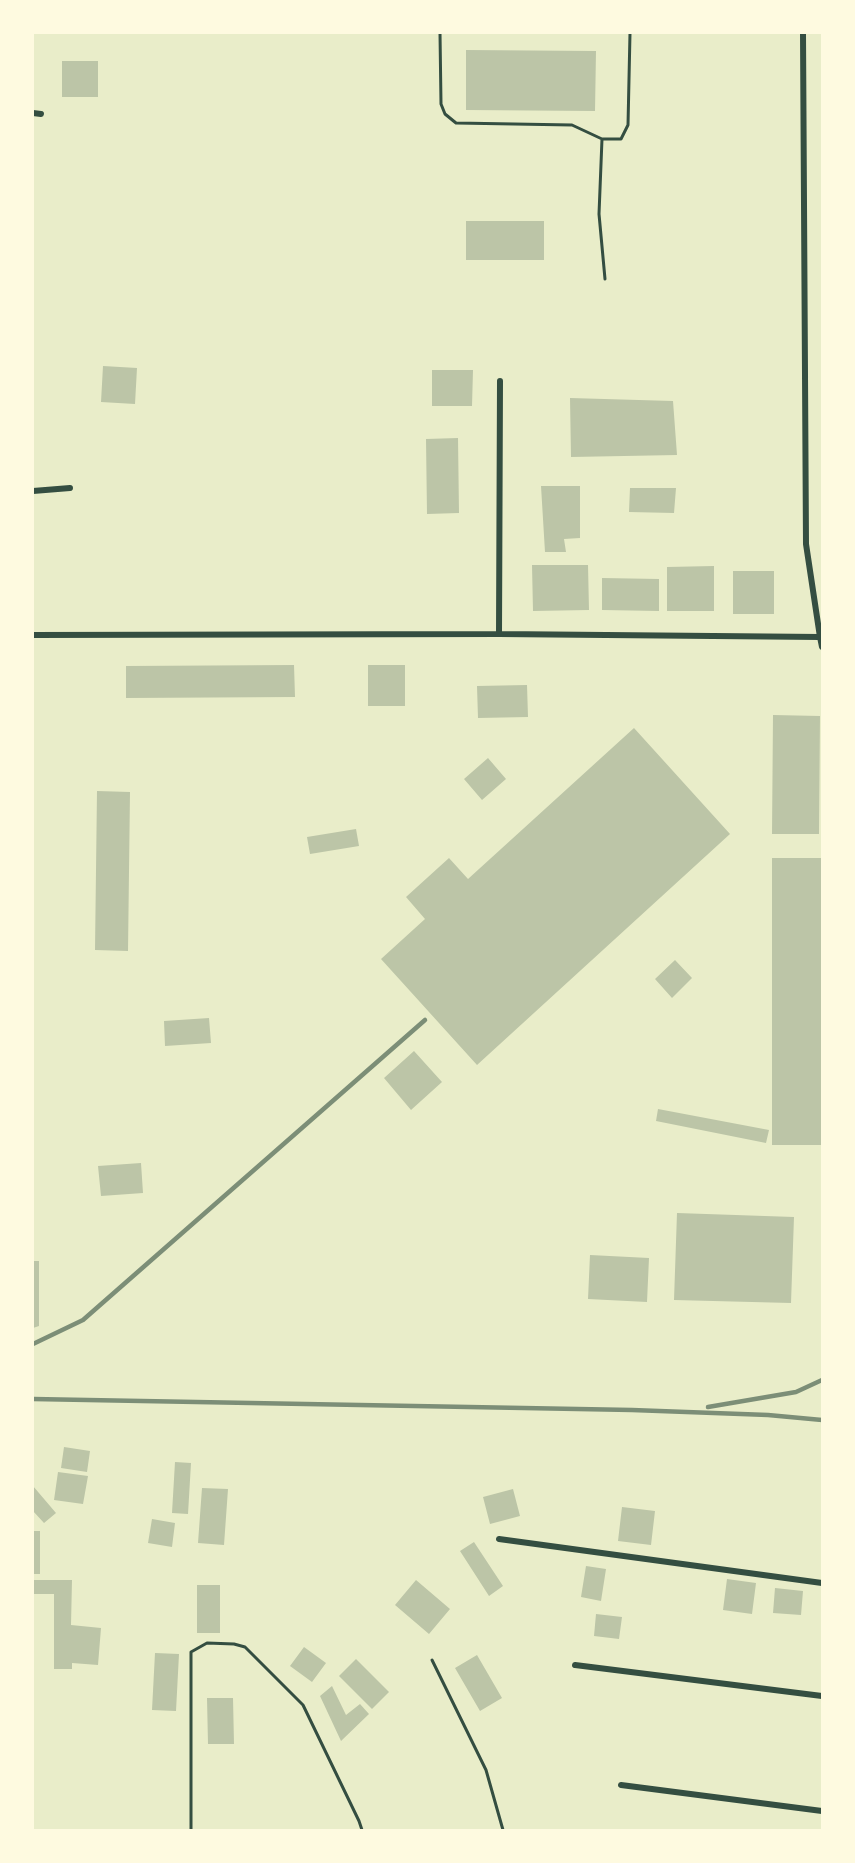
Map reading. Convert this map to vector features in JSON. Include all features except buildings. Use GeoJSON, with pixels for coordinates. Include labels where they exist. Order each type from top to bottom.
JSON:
{"type":"FeatureCollection","features":[{"type":"Feature","properties":{"kind":"street"},"geometry":{"type":"LineString","coordinates":[[803,33],[806,544],[822,646]]}},
{"type":"Feature","properties":{"kind":"street"},"geometry":{"type":"LineString","coordinates":[[33,113],[41,114]]}},
{"type":"Feature","properties":{"kind":"street"},"geometry":{"type":"LineString","coordinates":[[499,634],[500,381]]}},
{"type":"Feature","properties":{"kind":"street"},"geometry":{"type":"LineString","coordinates":[[33,491],[70,488]]}},
{"type":"Feature","properties":{"kind":"street"},"geometry":{"type":"LineString","coordinates":[[33,635],[499,634],[820,637]]}},
{"type":"Feature","properties":{"kind":"street"},"geometry":{"type":"LineString","coordinates":[[499,1539],[822,1583]]}},
{"type":"Feature","properties":{"kind":"street"},"geometry":{"type":"LineString","coordinates":[[575,1665],[822,1696]]}},
{"type":"Feature","properties":{"kind":"street"},"geometry":{"type":"LineString","coordinates":[[621,1785],[822,1811]]}},
{"type":"Feature","properties":{"kind":"lane"},"geometry":{"type":"LineString","coordinates":[[440,33],[441,104],[445,114],[456,123],[572,125],[602,139],[621,139],[628,125],[630,33]]}},
{"type":"Feature","properties":{"kind":"lane"},"geometry":{"type":"LineString","coordinates":[[602,139],[599,214],[605,279]]}},
{"type":"Feature","properties":{"kind":"lane"},"geometry":{"type":"LineString","coordinates":[[191,1830],[192,1652],[207,1643],[234,1644],[245,1647],[303,1705],[362,1830]]}},
{"type":"Feature","properties":{"kind":"lane"},"geometry":{"type":"LineString","coordinates":[[432,1660],[486,1770],[503,1830]]}},
{"type":"Feature","properties":{"kind":"railway"},"geometry":{"type":"LineString","coordinates":[[33,1344],[83,1320],[425,1020]]}},
{"type":"Feature","properties":{"kind":"railway"},"geometry":{"type":"LineString","coordinates":[[708,1407],[796,1392],[822,1380]]}},
{"type":"Feature","properties":{"kind":"railway"},"geometry":{"type":"LineString","coordinates":[[33,1399],[632,1410],[768,1415],[822,1420]]}}]}
